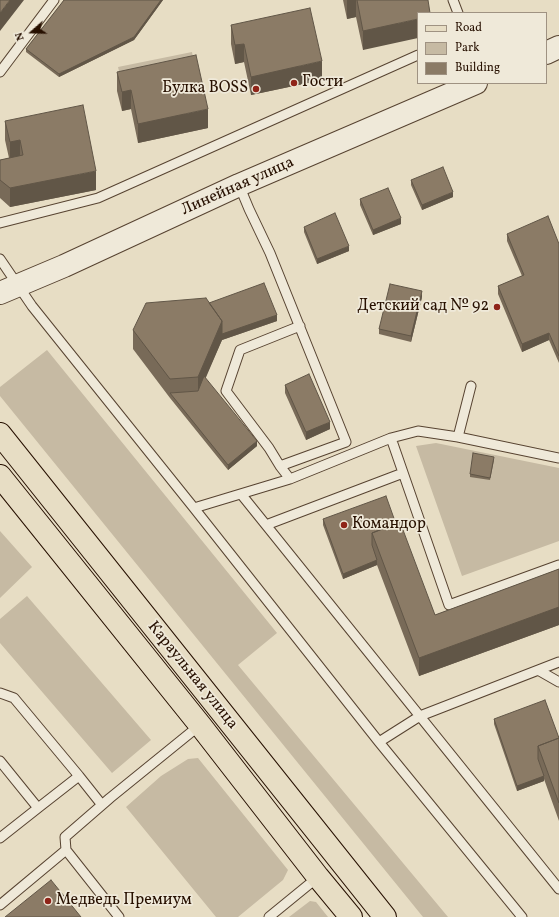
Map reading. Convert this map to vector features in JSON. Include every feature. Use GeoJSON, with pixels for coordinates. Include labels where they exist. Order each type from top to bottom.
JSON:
{"type":"FeatureCollection","features":[{"type":"Feature","properties":{"kind":"main road","name":"Караульная улица"},"geometry":{"type":"LineString","coordinates":[[0,434],[384,917]]}},
{"type":"Feature","properties":{"kind":"main road","name":"Караульная улица"},"geometry":{"type":"LineString","coordinates":[[0,476],[200,725],[318,877],[351,917]]}},
{"type":"Feature","properties":{"kind":"street"},"geometry":{"type":"LineString","coordinates":[[547,53],[559,48]]}},
{"type":"Feature","properties":{"kind":"street","name":"Линейная улица"},"geometry":{"type":"LineString","coordinates":[[9,289],[64,266],[239,185],[474,84]]}},
{"type":"Feature","properties":{"kind":"lane"},"geometry":{"type":"LineString","coordinates":[[0,72],[54,0]]}},
{"type":"Feature","properties":{"kind":"lane"},"geometry":{"type":"LineString","coordinates":[[453,0],[458,12]]}},
{"type":"Feature","properties":{"kind":"lane"},"geometry":{"type":"LineString","coordinates":[[0,223],[98,198],[417,55]]}},
{"type":"Feature","properties":{"kind":"lane"},"geometry":{"type":"LineString","coordinates":[[239,185],[300,326],[346,442],[280,466]]}},
{"type":"Feature","properties":{"kind":"lane"},"geometry":{"type":"LineString","coordinates":[[0,259],[9,289],[52,331],[379,742],[522,917]]}},
{"type":"Feature","properties":{"kind":"lane"},"geometry":{"type":"LineString","coordinates":[[290,478],[226,391],[240,350],[300,326]]}},
{"type":"Feature","properties":{"kind":"lane"},"geometry":{"type":"LineString","coordinates":[[458,437],[471,386]]}},
{"type":"Feature","properties":{"kind":"lane"},"geometry":{"type":"LineString","coordinates":[[194,508],[290,478],[391,438],[418,431],[458,437],[559,458]]}},
{"type":"Feature","properties":{"kind":"lane"},"geometry":{"type":"LineString","coordinates":[[391,438],[448,605],[559,565]]}},
{"type":"Feature","properties":{"kind":"lane"},"geometry":{"type":"LineString","coordinates":[[266,525],[403,473]]}},
{"type":"Feature","properties":{"kind":"lane"},"geometry":{"type":"LineString","coordinates":[[241,494],[559,889]]}},
{"type":"Feature","properties":{"kind":"lane"},"geometry":{"type":"LineString","coordinates":[[379,742],[420,716],[559,662]]}},
{"type":"Feature","properties":{"kind":"lane"},"geometry":{"type":"LineString","coordinates":[[538,670],[559,682]]}},
{"type":"Feature","properties":{"kind":"lane"},"geometry":{"type":"LineString","coordinates":[[0,693],[14,698],[102,805]]}},
{"type":"Feature","properties":{"kind":"lane"},"geometry":{"type":"LineString","coordinates":[[119,917],[66,850],[65,837],[200,725]]}},
{"type":"Feature","properties":{"kind":"lane"},"geometry":{"type":"LineString","coordinates":[[0,761],[38,808]]}},
{"type":"Feature","properties":{"kind":"lane"},"geometry":{"type":"LineString","coordinates":[[0,838],[79,776]]}},
{"type":"Feature","properties":{"kind":"lane"},"geometry":{"type":"LineString","coordinates":[[0,905],[66,850]]}},
{"type":"Feature","properties":{"kind":"lane"},"geometry":{"type":"LineString","coordinates":[[269,917],[318,877]]}},
{"type":"Feature","properties":{"kind":"green space"},"geometry":{"type":"Polygon","coordinates":[[[192,52],[194,64],[121,79],[118,67],[192,52]]]}},
{"type":"Feature","properties":{"kind":"green space"},"geometry":{"type":"Polygon","coordinates":[[[47,350],[277,633],[238,665],[448,917],[423,917],[0,396],[0,387],[47,350]]]}},
{"type":"Feature","properties":{"kind":"green space"},"geometry":{"type":"Polygon","coordinates":[[[436,443],[559,468],[559,541],[462,576],[416,446],[436,443]]]}},
{"type":"Feature","properties":{"kind":"green space"},"geometry":{"type":"Polygon","coordinates":[[[0,531],[32,567],[0,598],[0,531]]]}},
{"type":"Feature","properties":{"kind":"green space"},"geometry":{"type":"Polygon","coordinates":[[[27,596],[151,740],[112,773],[0,643],[0,619],[27,596]]]}},
{"type":"Feature","properties":{"kind":"green space"},"geometry":{"type":"Polygon","coordinates":[[[198,758],[288,870],[283,880],[238,917],[216,917],[126,807],[161,776],[188,759],[198,758]]]}},
{"type":"Feature","properties":{"kind":"green space"},"geometry":{"type":"Polygon","coordinates":[[[310,901],[316,902],[328,917],[289,917],[310,901]]]}},
{"type":"Feature","properties":{"kind":"building"},"geometry":{"type":"Polygon","coordinates":[[[0,0],[10,0],[0,13],[0,0]]]}},
{"type":"Feature","properties":{"kind":"building"},"geometry":{"type":"Polygon","coordinates":[[[64,0],[161,0],[134,37],[59,74],[26,49],[64,0]]]}},
{"type":"Feature","properties":{"kind":"building"},"geometry":{"type":"Polygon","coordinates":[[[357,0],[428,0],[430,12],[417,12],[417,19],[363,31],[357,0]]]}},
{"type":"Feature","properties":{"kind":"building"},"geometry":{"type":"Polygon","coordinates":[[[310,8],[322,61],[251,77],[244,44],[235,45],[231,25],[310,8]]]}},
{"type":"Feature","properties":{"kind":"building"},"geometry":{"type":"Polygon","coordinates":[[[196,55],[208,109],[138,124],[131,90],[122,92],[117,72],[196,55]]]}},
{"type":"Feature","properties":{"kind":"building"},"geometry":{"type":"Polygon","coordinates":[[[83,105],[96,171],[10,188],[0,180],[0,160],[23,155],[20,140],[10,142],[5,121],[83,105]]]}},
{"type":"Feature","properties":{"kind":"building"},"geometry":{"type":"Polygon","coordinates":[[[443,167],[453,192],[422,205],[411,180],[443,167]]]}},
{"type":"Feature","properties":{"kind":"building"},"geometry":{"type":"Polygon","coordinates":[[[388,188],[401,218],[373,230],[360,199],[388,188]]]}},
{"type":"Feature","properties":{"kind":"building"},"geometry":{"type":"Polygon","coordinates":[[[335,213],[349,246],[317,259],[304,227],[335,213]]]}},
{"type":"Feature","properties":{"kind":"building"},"geometry":{"type":"Polygon","coordinates":[[[548,216],[559,244],[559,356],[549,333],[522,344],[498,286],[524,275],[507,234],[548,216]]]}},
{"type":"Feature","properties":{"kind":"building"},"geometry":{"type":"Polygon","coordinates":[[[264,283],[277,315],[222,334],[222,321],[209,303],[264,283]]]}},
{"type":"Feature","properties":{"kind":"building"},"geometry":{"type":"Polygon","coordinates":[[[390,284],[422,291],[411,336],[379,329],[390,284]]]}},
{"type":"Feature","properties":{"kind":"building"},"geometry":{"type":"Polygon","coordinates":[[[206,298],[222,321],[198,377],[170,379],[133,330],[146,303],[206,298]]]}},
{"type":"Feature","properties":{"kind":"building"},"geometry":{"type":"Polygon","coordinates":[[[309,374],[330,422],[306,432],[285,385],[309,374]]]}},
{"type":"Feature","properties":{"kind":"building"},"geometry":{"type":"Polygon","coordinates":[[[204,376],[257,441],[228,465],[170,393],[198,391],[204,376]]]}},
{"type":"Feature","properties":{"kind":"building"},"geometry":{"type":"Polygon","coordinates":[[[473,453],[494,457],[490,478],[470,474],[473,453]]]}},
{"type":"Feature","properties":{"kind":"building"},"geometry":{"type":"Polygon","coordinates":[[[386,496],[396,524],[372,533],[372,545],[377,560],[343,574],[323,519],[386,496]]]}},
{"type":"Feature","properties":{"kind":"building"},"geometry":{"type":"Polygon","coordinates":[[[400,522],[435,615],[559,569],[559,607],[419,658],[372,533],[400,522]]]}},
{"type":"Feature","properties":{"kind":"building"},"geometry":{"type":"Polygon","coordinates":[[[545,700],[559,738],[538,746],[538,759],[544,776],[517,786],[494,719],[545,700]]]}},
{"type":"Feature","properties":{"kind":"building"},"geometry":{"type":"Polygon","coordinates":[[[559,738],[559,803],[538,746],[559,738]]]}},
{"type":"Feature","properties":{"kind":"building","name":"Медведь Премиум"},"geometry":{"type":"Polygon","coordinates":[[[51,880],[81,917],[5,917],[51,880]]]}},
{"type":"Feature","properties":{"kind":"place","name":"Гости"},"geometry":{"type":"Point","coordinates":[294,83]}},
{"type":"Feature","properties":{"kind":"place","name":"Булка BOSS"},"geometry":{"type":"Point","coordinates":[256,89]}},
{"type":"Feature","properties":{"kind":"place","name":"Детский сад № 92"},"geometry":{"type":"Point","coordinates":[497,307]}},
{"type":"Feature","properties":{"kind":"place","name":"Командор"},"geometry":{"type":"Point","coordinates":[344,525]}},
{"type":"Feature","properties":{"kind":"place","name":"Медведь Премиум"},"geometry":{"type":"Point","coordinates":[48,901]}}]}
